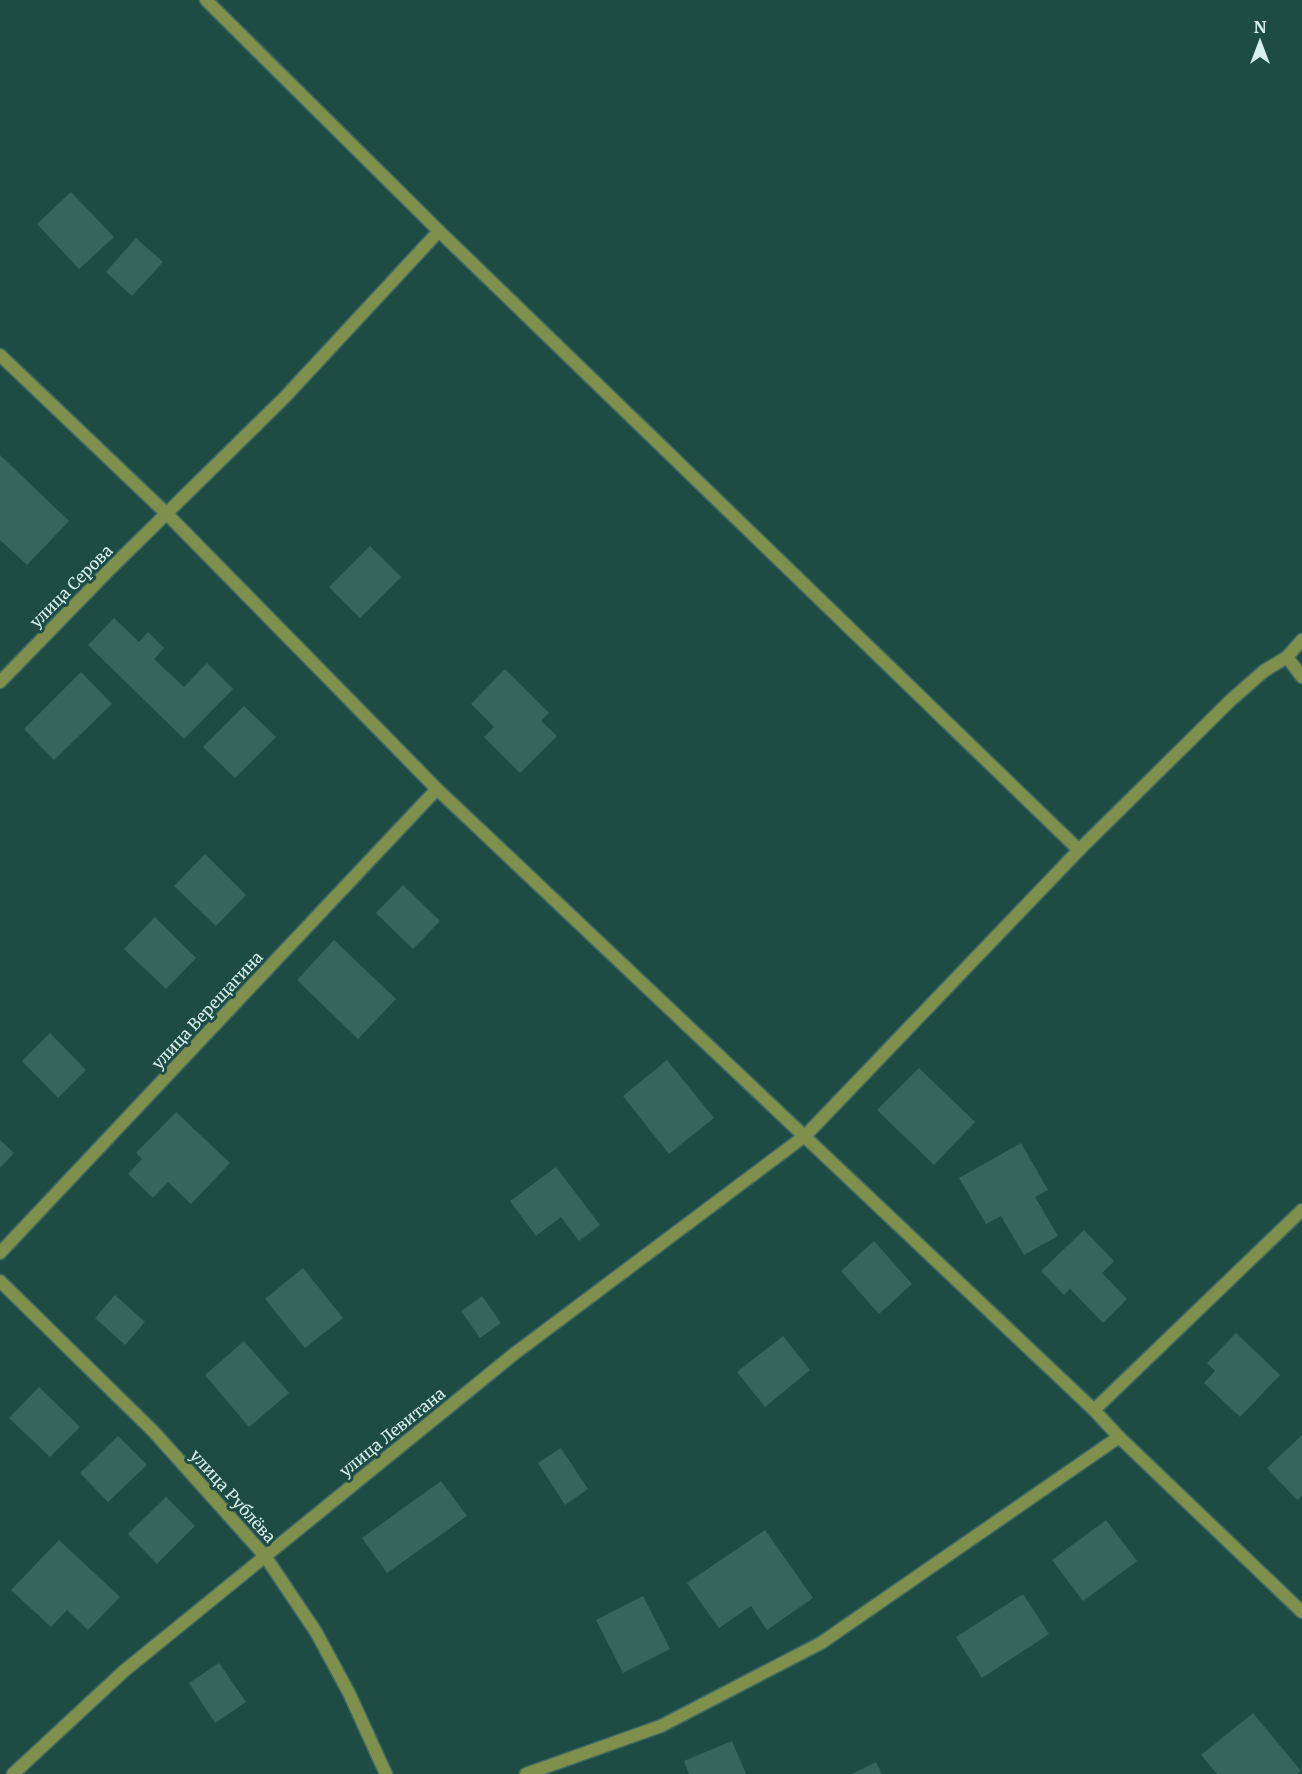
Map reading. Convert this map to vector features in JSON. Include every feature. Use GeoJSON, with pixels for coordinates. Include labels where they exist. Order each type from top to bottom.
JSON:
{"type":"FeatureCollection","features":[{"type":"Feature","properties":{"kind":"street"},"geometry":{"type":"LineString","coordinates":[[206,0],[439,231],[1079,850]]}},
{"type":"Feature","properties":{"kind":"street","name":"улица Серова"},"geometry":{"type":"LineString","coordinates":[[0,682],[285,396],[439,231]]}},
{"type":"Feature","properties":{"kind":"street"},"geometry":{"type":"LineString","coordinates":[[0,355],[167,514],[437,789],[1094,1410],[1119,1437],[1302,1612]]}},
{"type":"Feature","properties":{"kind":"street","name":"улица Левитана"},"geometry":{"type":"LineString","coordinates":[[14,1774],[124,1671],[514,1354],[806,1136],[1079,850],[1231,700],[1264,672],[1287,657],[1302,640]]}},
{"type":"Feature","properties":{"kind":"street"},"geometry":{"type":"LineString","coordinates":[[1287,657],[1302,677]]}},
{"type":"Feature","properties":{"kind":"street","name":"улица Верещагина"},"geometry":{"type":"LineString","coordinates":[[0,1253],[437,789]]}},
{"type":"Feature","properties":{"kind":"street"},"geometry":{"type":"LineString","coordinates":[[1094,1410],[1302,1210]]}},
{"type":"Feature","properties":{"kind":"street","name":"улица Рублёва"},"geometry":{"type":"LineString","coordinates":[[0,1281],[154,1432],[265,1556],[316,1632],[349,1693],[386,1774]]}},
{"type":"Feature","properties":{"kind":"street"},"geometry":{"type":"LineString","coordinates":[[526,1774],[661,1726],[821,1643],[1119,1437]]}},
{"type":"Feature","properties":{"kind":"building"},"geometry":{"type":"Polygon","coordinates":[[[71,192],[114,237],[79,269],[37,224],[71,192]]]}},
{"type":"Feature","properties":{"kind":"building"},"geometry":{"type":"Polygon","coordinates":[[[136,238],[163,262],[132,296],[106,272],[136,238]]]}},
{"type":"Feature","properties":{"kind":"building"},"geometry":{"type":"Polygon","coordinates":[[[0,455],[69,521],[27,565],[0,540],[0,455]]]}},
{"type":"Feature","properties":{"kind":"building"},"geometry":{"type":"Polygon","coordinates":[[[370,546],[401,577],[360,618],[329,587],[370,546]]]}},
{"type":"Feature","properties":{"kind":"building"},"geometry":{"type":"Polygon","coordinates":[[[114,618],[139,642],[148,632],[164,648],[154,659],[184,687],[207,663],[233,689],[184,739],[88,645],[114,618]]]}},
{"type":"Feature","properties":{"kind":"building"},"geometry":{"type":"Polygon","coordinates":[[[505,669],[549,713],[541,721],[557,736],[520,773],[484,737],[494,727],[471,704],[505,669]]]}},
{"type":"Feature","properties":{"kind":"building"},"geometry":{"type":"Polygon","coordinates":[[[81,672],[112,704],[54,760],[24,729],[81,672]]]}},
{"type":"Feature","properties":{"kind":"building"},"geometry":{"type":"Polygon","coordinates":[[[244,706],[276,737],[235,778],[203,747],[244,706]]]}},
{"type":"Feature","properties":{"kind":"building"},"geometry":{"type":"Polygon","coordinates":[[[205,854],[246,895],[216,926],[174,886],[205,854]]]}},
{"type":"Feature","properties":{"kind":"building"},"geometry":{"type":"Polygon","coordinates":[[[403,885],[440,921],[413,949],[376,913],[403,885]]]}},
{"type":"Feature","properties":{"kind":"building"},"geometry":{"type":"Polygon","coordinates":[[[155,917],[196,958],[166,989],[124,949],[155,917]]]}},
{"type":"Feature","properties":{"kind":"building"},"geometry":{"type":"Polygon","coordinates":[[[334,940],[396,999],[358,1039],[297,980],[334,940]]]}},
{"type":"Feature","properties":{"kind":"building"},"geometry":{"type":"Polygon","coordinates":[[[50,1033],[86,1070],[58,1098],[22,1061],[50,1033]]]}},
{"type":"Feature","properties":{"kind":"building"},"geometry":{"type":"Polygon","coordinates":[[[667,1060],[714,1118],[669,1154],[623,1096],[667,1060]]]}},
{"type":"Feature","properties":{"kind":"building"},"geometry":{"type":"Polygon","coordinates":[[[919,1068],[975,1122],[934,1165],[877,1110],[919,1068]]]}},
{"type":"Feature","properties":{"kind":"building"},"geometry":{"type":"Polygon","coordinates":[[[176,1112],[230,1163],[191,1204],[168,1182],[153,1198],[128,1174],[142,1159],[136,1153],[176,1112]]]}},
{"type":"Feature","properties":{"kind":"building"},"geometry":{"type":"Polygon","coordinates":[[[0,1140],[14,1153],[0,1168],[0,1140]]]}},
{"type":"Feature","properties":{"kind":"building"},"geometry":{"type":"Polygon","coordinates":[[[1021,1143],[1048,1190],[1035,1197],[1058,1236],[1024,1255],[1001,1216],[986,1224],[959,1178],[1021,1143]]]}},
{"type":"Feature","properties":{"kind":"building"},"geometry":{"type":"Polygon","coordinates":[[[556,1167],[600,1225],[579,1241],[561,1217],[536,1236],[510,1201],[556,1167]]]}},
{"type":"Feature","properties":{"kind":"building"},"geometry":{"type":"Polygon","coordinates":[[[1084,1230],[1114,1261],[1102,1273],[1127,1299],[1103,1323],[1070,1289],[1064,1295],[1041,1271],[1084,1230]]]}},
{"type":"Feature","properties":{"kind":"building"},"geometry":{"type":"Polygon","coordinates":[[[874,1241],[912,1284],[879,1314],[841,1271],[874,1241]]]}},
{"type":"Feature","properties":{"kind":"building"},"geometry":{"type":"Polygon","coordinates":[[[303,1268],[343,1318],[305,1348],[265,1299],[303,1268]]]}},
{"type":"Feature","properties":{"kind":"building"},"geometry":{"type":"Polygon","coordinates":[[[115,1295],[145,1322],[125,1345],[95,1318],[115,1295]]]}},
{"type":"Feature","properties":{"kind":"building"},"geometry":{"type":"Polygon","coordinates":[[[482,1296],[501,1323],[480,1338],[461,1311],[482,1296]]]}},
{"type":"Feature","properties":{"kind":"building"},"geometry":{"type":"Polygon","coordinates":[[[1236,1333],[1280,1375],[1240,1417],[1204,1383],[1215,1371],[1207,1363],[1236,1333]]]}},
{"type":"Feature","properties":{"kind":"building"},"geometry":{"type":"Polygon","coordinates":[[[783,1336],[810,1370],[765,1407],[737,1372],[783,1336]]]}},
{"type":"Feature","properties":{"kind":"building"},"geometry":{"type":"Polygon","coordinates":[[[244,1341],[289,1393],[249,1427],[205,1375],[244,1341]]]}},
{"type":"Feature","properties":{"kind":"building"},"geometry":{"type":"Polygon","coordinates":[[[39,1387],[80,1427],[50,1457],[9,1418],[39,1387]]]}},
{"type":"Feature","properties":{"kind":"building"},"geometry":{"type":"Polygon","coordinates":[[[1302,1435],[1302,1496],[1297,1500],[1267,1468],[1302,1435]]]}},
{"type":"Feature","properties":{"kind":"building"},"geometry":{"type":"Polygon","coordinates":[[[118,1436],[147,1465],[108,1502],[80,1473],[118,1436]]]}},
{"type":"Feature","properties":{"kind":"building"},"geometry":{"type":"Polygon","coordinates":[[[561,1448],[588,1489],[565,1505],[538,1463],[561,1448]]]}},
{"type":"Feature","properties":{"kind":"building"},"geometry":{"type":"Polygon","coordinates":[[[441,1481],[467,1516],[387,1573],[362,1538],[441,1481]]]}},
{"type":"Feature","properties":{"kind":"building"},"geometry":{"type":"Polygon","coordinates":[[[166,1497],[195,1526],[157,1564],[128,1534],[166,1497]]]}},
{"type":"Feature","properties":{"kind":"building"},"geometry":{"type":"Polygon","coordinates":[[[1106,1520],[1137,1561],[1083,1601],[1052,1560],[1106,1520]]]}},
{"type":"Feature","properties":{"kind":"building"},"geometry":{"type":"Polygon","coordinates":[[[765,1530],[813,1598],[767,1630],[751,1606],[719,1628],[687,1583],[765,1530]]]}},
{"type":"Feature","properties":{"kind":"building"},"geometry":{"type":"Polygon","coordinates":[[[59,1540],[120,1597],[88,1630],[67,1610],[51,1627],[11,1590],[59,1540]]]}},
{"type":"Feature","properties":{"kind":"building"},"geometry":{"type":"Polygon","coordinates":[[[1023,1594],[1049,1634],[982,1678],[956,1637],[1023,1594]]]}},
{"type":"Feature","properties":{"kind":"building"},"geometry":{"type":"Polygon","coordinates":[[[643,1596],[670,1649],[623,1673],[596,1620],[643,1596]]]}},
{"type":"Feature","properties":{"kind":"building"},"geometry":{"type":"Polygon","coordinates":[[[219,1663],[246,1702],[215,1723],[189,1683],[219,1663]]]}},
{"type":"Feature","properties":{"kind":"building"},"geometry":{"type":"Polygon","coordinates":[[[1253,1713],[1301,1771],[1297,1774],[1217,1774],[1201,1755],[1253,1713]]]}},
{"type":"Feature","properties":{"kind":"building"},"geometry":{"type":"Polygon","coordinates":[[[732,1741],[746,1774],[689,1774],[684,1761],[732,1741]]]}},
{"type":"Feature","properties":{"kind":"building"},"geometry":{"type":"Polygon","coordinates":[[[876,1762],[882,1774],[852,1774],[876,1762]]]}}]}
